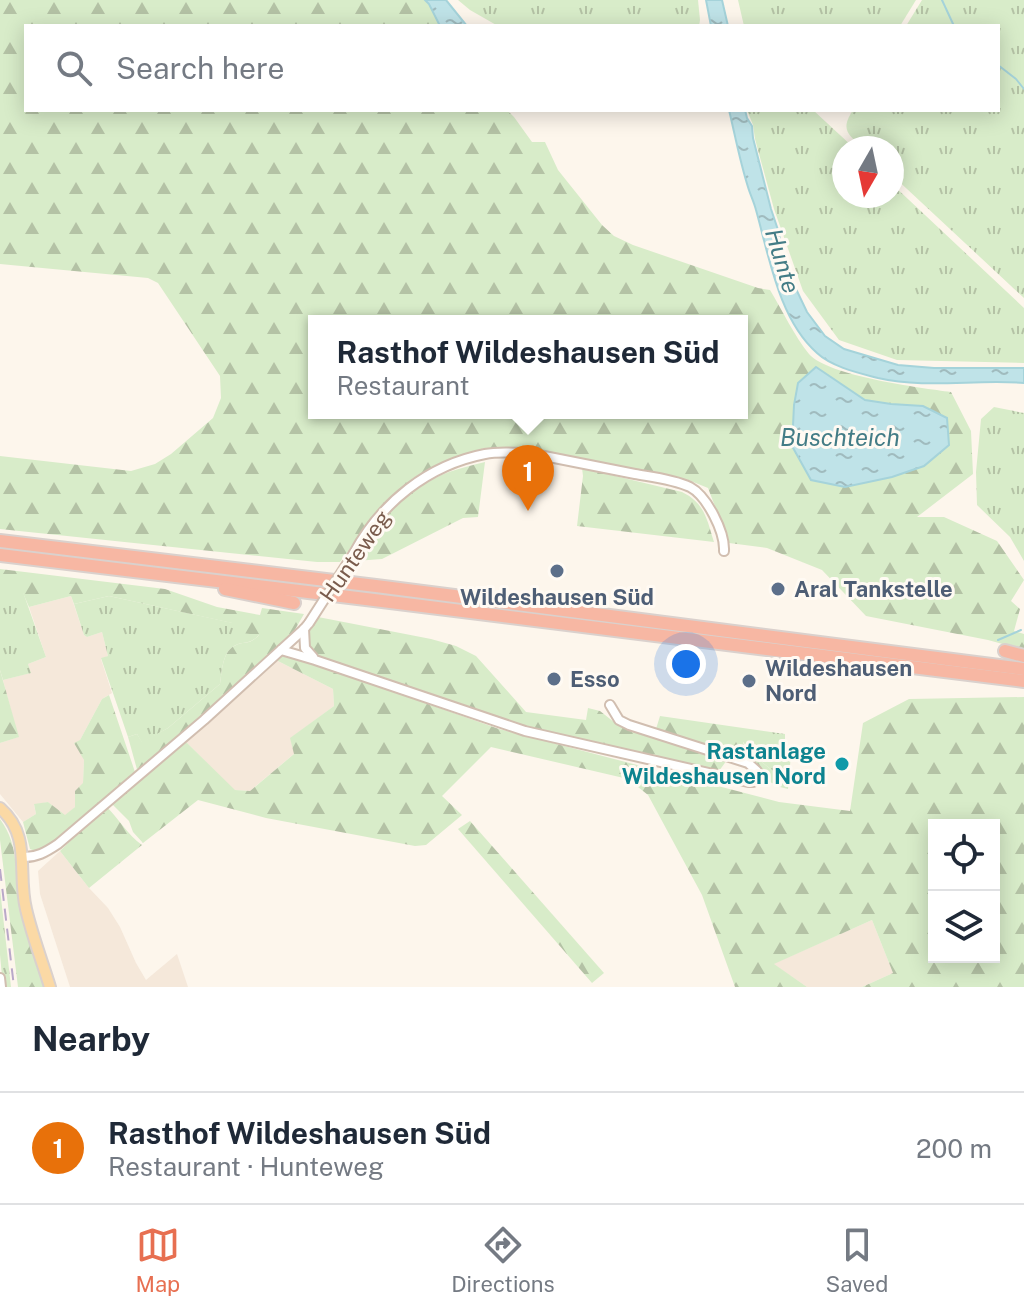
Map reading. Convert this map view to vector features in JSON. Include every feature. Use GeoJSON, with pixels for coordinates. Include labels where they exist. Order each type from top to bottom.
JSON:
{"type":"FeatureCollection","features":[{"type":"Feature","properties":{"kind":"highway"},"geometry":{"type":"LineString","coordinates":[[0,541],[1024,669]]}},
{"type":"Feature","properties":{"kind":"highway"},"geometry":{"type":"LineString","coordinates":[[0,555],[1024,681]]}},
{"type":"Feature","properties":{"kind":"highway"},"geometry":{"type":"LineString","coordinates":[[196,578],[214,587],[294,603]]}},
{"type":"Feature","properties":{"kind":"highway"},"geometry":{"type":"LineString","coordinates":[[1005,651],[1024,656]]}},
{"type":"Feature","properties":{"kind":"main road"},"geometry":{"type":"LineString","coordinates":[[0,808],[17,829],[26,908],[50,987]]}},
{"type":"Feature","properties":{"kind":"street","name":"Hunteweg"},"geometry":{"type":"LineString","coordinates":[[22,857],[33,857],[58,844],[281,650],[306,626],[379,516],[417,482],[442,467],[486,453],[529,453],[691,487],[703,497],[710,509],[724,543],[724,551]]}},
{"type":"Feature","properties":{"kind":"street"},"geometry":{"type":"LineString","coordinates":[[306,626],[305,648],[315,660]]}},
{"type":"Feature","properties":{"kind":"street"},"geometry":{"type":"LineString","coordinates":[[281,650],[525,731],[751,783],[756,780],[757,771],[748,763],[629,725],[619,720],[610,705]]}},
{"type":"Feature","properties":{"kind":"street"},"geometry":{"type":"LineString","coordinates":[[0,978],[1,987]]}},
{"type":"Feature","properties":{"kind":"shaded area"},"geometry":{"type":"Polygon","coordinates":[[[71,596],[84,635],[87,637],[102,632],[108,656],[101,659],[112,693],[102,699],[80,740],[84,760],[83,784],[75,791],[75,807],[65,816],[48,802],[34,805],[36,814],[23,822],[0,794],[0,743],[18,737],[3,680],[30,673],[28,664],[46,657],[29,607],[71,596]]]}},
{"type":"Feature","properties":{"kind":"shaded area"},"geometry":{"type":"Polygon","coordinates":[[[274,659],[333,689],[334,706],[291,738],[295,753],[250,791],[234,790],[183,739],[274,659]]]}},
{"type":"Feature","properties":{"kind":"shaded area"},"geometry":{"type":"Polygon","coordinates":[[[60,851],[108,908],[146,980],[177,954],[188,987],[70,987],[40,894],[38,871],[60,851]]]}},
{"type":"Feature","properties":{"kind":"shaded area"},"geometry":{"type":"Polygon","coordinates":[[[872,920],[893,973],[862,987],[807,987],[773,964],[872,920]]]}},
{"type":"Feature","properties":{"kind":"green space"},"geometry":{"type":"Polygon","coordinates":[[[0,0],[425,0],[439,24],[24,24],[24,112],[509,112],[532,142],[545,142],[558,170],[614,236],[770,290],[804,347],[819,362],[876,380],[951,392],[971,431],[973,474],[917,517],[944,517],[997,541],[1024,580],[1011,601],[1020,609],[1014,631],[1024,634],[1024,650],[866,616],[822,570],[767,548],[729,543],[708,488],[686,479],[530,449],[485,448],[451,458],[413,478],[376,514],[340,562],[0,529],[0,456],[131,471],[155,464],[171,454],[213,418],[221,398],[220,376],[158,283],[148,278],[0,264],[0,0]]]}},
{"type":"Feature","properties":{"kind":"green space"},"geometry":{"type":"Polygon","coordinates":[[[458,0],[698,0],[700,20],[699,24],[494,24],[458,0]]]}},
{"type":"Feature","properties":{"kind":"green space"},"geometry":{"type":"Polygon","coordinates":[[[738,0],[916,0],[901,24],[744,24],[738,0]]]}},
{"type":"Feature","properties":{"kind":"green space"},"geometry":{"type":"Polygon","coordinates":[[[922,0],[1024,0],[1024,298],[904,186],[904,136],[851,136],[846,127],[852,112],[1000,112],[1000,24],[907,24],[922,0]]]}},
{"type":"Feature","properties":{"kind":"green space"},"geometry":{"type":"Polygon","coordinates":[[[748,112],[815,112],[841,136],[832,136],[832,208],[904,208],[904,195],[1024,308],[1024,363],[897,360],[839,340],[803,291],[774,209],[748,112]]]}},
{"type":"Feature","properties":{"kind":"green space"},"geometry":{"type":"Polygon","coordinates":[[[994,407],[1024,413],[1024,561],[1010,537],[977,505],[976,472],[981,419],[994,407]]]}},
{"type":"Feature","properties":{"kind":"green space"},"geometry":{"type":"Polygon","coordinates":[[[485,462],[478,517],[463,518],[382,559],[355,561],[383,520],[406,497],[449,472],[485,462]]]}},
{"type":"Feature","properties":{"kind":"green space"},"geometry":{"type":"Polygon","coordinates":[[[582,468],[690,496],[707,519],[714,542],[577,526],[582,468]]]}},
{"type":"Feature","properties":{"kind":"green space"},"geometry":{"type":"Polygon","coordinates":[[[0,569],[165,589],[217,607],[260,615],[262,608],[304,614],[289,640],[264,658],[138,773],[128,737],[137,734],[142,742],[168,728],[220,684],[223,663],[230,649],[259,635],[234,632],[232,623],[109,596],[74,604],[71,596],[29,607],[23,593],[2,601],[0,569]]]}},
{"type":"Feature","properties":{"kind":"green space"},"geometry":{"type":"Polygon","coordinates":[[[0,579],[23,592],[46,657],[28,664],[31,673],[3,680],[0,670],[0,579]]]}},
{"type":"Feature","properties":{"kind":"green space"},"geometry":{"type":"Polygon","coordinates":[[[109,596],[233,623],[259,635],[230,649],[223,663],[220,684],[168,728],[142,743],[137,734],[128,737],[101,658],[108,656],[102,632],[87,637],[84,635],[74,604],[109,596]]]}},
{"type":"Feature","properties":{"kind":"green space"},"geometry":{"type":"Polygon","coordinates":[[[318,617],[456,646],[476,656],[526,712],[586,720],[588,708],[600,711],[619,726],[727,760],[719,771],[502,720],[321,659],[307,638],[318,617]]]}},
{"type":"Feature","properties":{"kind":"green space"},"geometry":{"type":"Polygon","coordinates":[[[277,656],[301,659],[499,729],[779,802],[850,811],[863,723],[909,699],[1024,697],[1024,987],[862,987],[893,973],[872,920],[774,964],[807,987],[735,987],[702,895],[648,795],[628,779],[491,747],[442,796],[462,815],[426,845],[415,846],[266,818],[198,800],[143,843],[133,832],[129,821],[110,802],[183,739],[235,790],[250,791],[294,754],[290,738],[334,706],[333,689],[274,659],[277,656]]]}},
{"type":"Feature","properties":{"kind":"green space"},"geometry":{"type":"Polygon","coordinates":[[[0,670],[19,737],[0,743],[0,670]]]}},
{"type":"Feature","properties":{"kind":"green space"},"geometry":{"type":"Polygon","coordinates":[[[109,695],[136,775],[55,842],[43,850],[30,849],[23,822],[36,814],[34,804],[48,802],[65,815],[75,807],[75,791],[83,783],[84,760],[74,743],[80,740],[102,699],[109,695]]]}},
{"type":"Feature","properties":{"kind":"green space"},"geometry":{"type":"Polygon","coordinates":[[[660,716],[743,728],[743,743],[783,779],[780,787],[766,780],[756,765],[742,757],[656,729],[660,716]]]}},
{"type":"Feature","properties":{"kind":"green space"},"geometry":{"type":"Polygon","coordinates":[[[743,728],[785,734],[785,748],[791,754],[788,789],[780,787],[783,779],[743,742],[743,728]]]}},
{"type":"Feature","properties":{"kind":"green space"},"geometry":{"type":"Polygon","coordinates":[[[106,806],[142,845],[89,888],[60,851],[106,806]]]}},
{"type":"Feature","properties":{"kind":"green space"},"geometry":{"type":"Polygon","coordinates":[[[0,819],[11,840],[20,903],[46,987],[18,987],[0,819]]]}},
{"type":"Feature","properties":{"kind":"green space"},"geometry":{"type":"Polygon","coordinates":[[[470,821],[604,973],[592,983],[458,829],[470,821]]]}},
{"type":"Feature","properties":{"kind":"green space"},"geometry":{"type":"Polygon","coordinates":[[[0,889],[11,987],[3,987],[0,889]]]}},
{"type":"Feature","properties":{"kind":"water"},"geometry":{"type":"Polygon","coordinates":[[[425,0],[446,0],[465,24],[439,24],[425,0]]]}},
{"type":"Feature","properties":{"kind":"water"},"geometry":{"type":"Polygon","coordinates":[[[706,0],[722,0],[728,24],[711,24],[706,0]]]}},
{"type":"Feature","properties":{"kind":"water","name":"Hunte"},"geometry":{"type":"Polygon","coordinates":[[[729,112],[746,112],[752,126],[786,268],[807,312],[825,336],[844,349],[898,365],[1024,368],[1024,383],[896,381],[846,369],[817,353],[793,323],[784,305],[742,168],[729,112]]]}},
{"type":"Feature","properties":{"kind":"water","name":"Buschteich"},"geometry":{"type":"Polygon","coordinates":[[[816,367],[865,400],[923,406],[947,418],[949,445],[924,466],[892,477],[845,487],[811,480],[792,446],[798,383],[816,367]]]}},
{"type":"Feature","properties":{"kind":"waterway"},"geometry":{"type":"LineString","coordinates":[[942,0],[953,24]]}},
{"type":"Feature","properties":{"kind":"waterway"},"geometry":{"type":"LineString","coordinates":[[1000,67],[1024,89]]}},
{"type":"Feature","properties":{"kind":"waterway"},"geometry":{"type":"LineString","coordinates":[[998,640],[1021,630]]}},
{"type":"Feature","properties":{"kind":"railway"},"geometry":{"type":"LineString","coordinates":[[0,869],[14,987]]}},
{"type":"Feature","properties":{"kind":"place","name":"Rasthof Wildeshausen Süd"},"geometry":{"type":"Point","coordinates":[528,511]}},
{"type":"Feature","properties":{"kind":"place","name":"Wildeshausen Süd"},"geometry":{"type":"Point","coordinates":[557,571]}},
{"type":"Feature","properties":{"kind":"place","name":"Aral Tankstelle"},"geometry":{"type":"Point","coordinates":[778,589]}},
{"type":"Feature","properties":{"kind":"place","name":"Esso"},"geometry":{"type":"Point","coordinates":[554,679]}},
{"type":"Feature","properties":{"kind":"place","name":"Wildeshausen Nord"},"geometry":{"type":"Point","coordinates":[749,681]}},
{"type":"Feature","properties":{"kind":"place","name":"Rastanlage Wildeshausen Nord"},"geometry":{"type":"Point","coordinates":[842,764]}}]}
